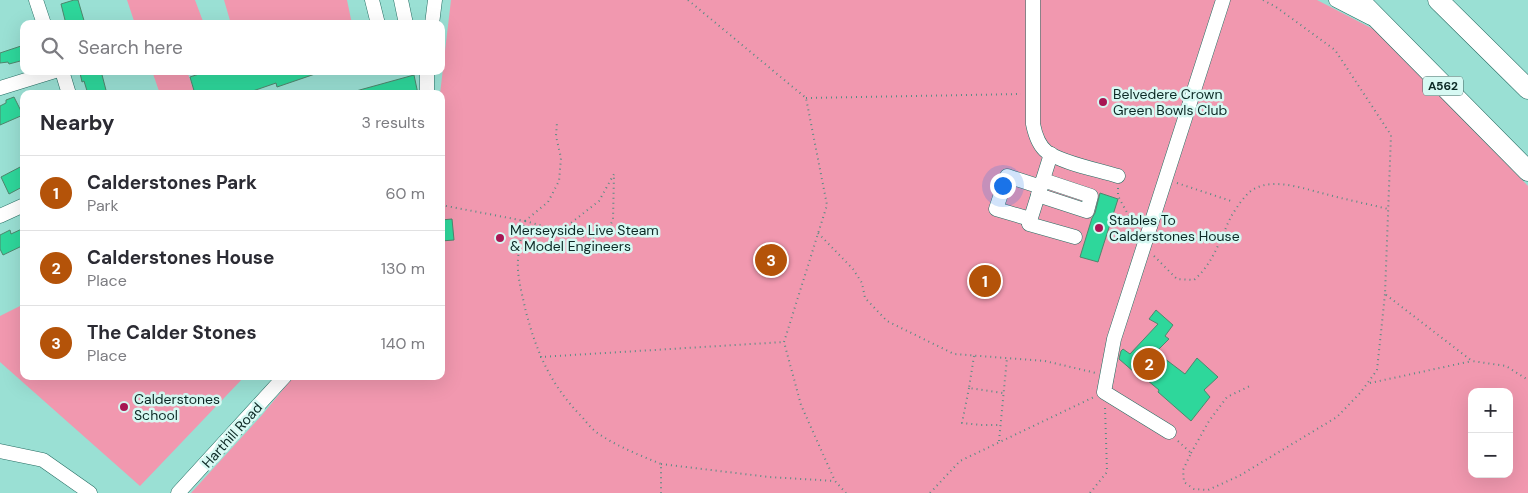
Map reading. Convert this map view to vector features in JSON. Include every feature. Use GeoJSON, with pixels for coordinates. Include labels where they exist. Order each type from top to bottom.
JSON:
{"type":"FeatureCollection","features":[{"type":"Feature","properties":{"kind":"highway","name":"A562"},"geometry":{"type":"LineString","coordinates":[[1358,0],[1528,171]]}},
{"type":"Feature","properties":{"kind":"highway"},"geometry":{"type":"LineString","coordinates":[[1438,0],[1528,88]]}},
{"type":"Feature","properties":{"kind":"street"},"geometry":{"type":"LineString","coordinates":[[36,0],[43,20]]}},
{"type":"Feature","properties":{"kind":"street"},"geometry":{"type":"LineString","coordinates":[[372,0],[377,20]]}},
{"type":"Feature","properties":{"kind":"street"},"geometry":{"type":"LineString","coordinates":[[401,0],[405,20]]}},
{"type":"Feature","properties":{"kind":"street"},"geometry":{"type":"LineString","coordinates":[[432,20],[434,0]]}},
{"type":"Feature","properties":{"kind":"street"},"geometry":{"type":"LineString","coordinates":[[1033,0],[1033,124],[1036,138],[1046,152],[1062,160],[1118,176]]}},
{"type":"Feature","properties":{"kind":"street"},"geometry":{"type":"LineString","coordinates":[[1168,432],[1104,392],[1114,339],[1223,0]]}},
{"type":"Feature","properties":{"kind":"street"},"geometry":{"type":"LineString","coordinates":[[1336,0],[1380,23]]}},
{"type":"Feature","properties":{"kind":"street"},"geometry":{"type":"LineString","coordinates":[[0,88],[42,75]]}},
{"type":"Feature","properties":{"kind":"street"},"geometry":{"type":"LineString","coordinates":[[63,75],[68,90]]}},
{"type":"Feature","properties":{"kind":"street"},"geometry":{"type":"LineString","coordinates":[[427,75],[427,90]]}},
{"type":"Feature","properties":{"kind":"street"},"geometry":{"type":"LineString","coordinates":[[1051,154],[1029,224],[1074,237]]}},
{"type":"Feature","properties":{"kind":"street"},"geometry":{"type":"LineString","coordinates":[[1030,218],[996,209],[1007,176],[1040,187]]}},
{"type":"Feature","properties":{"kind":"street"},"geometry":{"type":"LineString","coordinates":[[0,216],[20,207]]}},
{"type":"Feature","properties":{"kind":"street","name":"Harthill Road"},"geometry":{"type":"LineString","coordinates":[[178,493],[281,380]]}},
{"type":"Feature","properties":{"kind":"street"},"geometry":{"type":"LineString","coordinates":[[1,452],[43,460],[90,493]]}},
{"type":"Feature","properties":{"kind":"path"},"geometry":{"type":"LineString","coordinates":[[688,0],[806,98],[826,205],[784,342],[801,405],[835,481],[846,493]]}},
{"type":"Feature","properties":{"kind":"path"},"geometry":{"type":"LineString","coordinates":[[1252,385],[1227,397],[1209,421],[1183,470],[1184,482],[1194,489],[1208,490],[1239,476],[1337,417],[1362,392],[1378,370],[1385,294],[1391,135],[1336,50],[1276,7],[1263,0]]}},
{"type":"Feature","properties":{"kind":"path"},"geometry":{"type":"LineString","coordinates":[[806,98],[1034,94]]}},
{"type":"Feature","properties":{"kind":"path"},"geometry":{"type":"LineString","coordinates":[[557,122],[556,136],[561,158],[559,181],[548,202],[525,221],[519,245],[518,269],[524,304],[540,357],[549,376],[572,407],[595,431],[625,449],[661,464],[759,476],[835,481]]}},
{"type":"Feature","properties":{"kind":"path"},"geometry":{"type":"LineString","coordinates":[[445,206],[525,221],[579,236],[596,238],[607,231],[613,220],[614,174],[599,201],[562,230]]}},
{"type":"Feature","properties":{"kind":"path"},"geometry":{"type":"LineString","coordinates":[[1118,176],[1118,196],[1144,244],[1177,279],[1194,280],[1204,271],[1212,260],[1234,212],[1254,189],[1268,185],[1306,188],[1329,196],[1388,209]]}},
{"type":"Feature","properties":{"kind":"path"},"geometry":{"type":"LineString","coordinates":[[1165,180],[1231,201]]}},
{"type":"Feature","properties":{"kind":"path"},"geometry":{"type":"LineString","coordinates":[[818,233],[853,269],[862,283],[865,298],[887,322],[954,354],[1045,361],[1107,376]]}},
{"type":"Feature","properties":{"kind":"path"},"geometry":{"type":"LineString","coordinates":[[1385,294],[1472,361]]}},
{"type":"Feature","properties":{"kind":"path"},"geometry":{"type":"LineString","coordinates":[[540,357],[784,342]]}},
{"type":"Feature","properties":{"kind":"path"},"geometry":{"type":"LineString","coordinates":[[974,356],[962,423],[1001,425]]}},
{"type":"Feature","properties":{"kind":"path"},"geometry":{"type":"LineString","coordinates":[[999,442],[1007,358]]}},
{"type":"Feature","properties":{"kind":"path"},"geometry":{"type":"LineString","coordinates":[[1368,383],[1472,361],[1506,366],[1528,380]]}},
{"type":"Feature","properties":{"kind":"path"},"geometry":{"type":"LineString","coordinates":[[969,388],[1004,393]]}},
{"type":"Feature","properties":{"kind":"path"},"geometry":{"type":"LineString","coordinates":[[930,493],[960,461],[1104,392],[1107,472],[1090,493]]}},
{"type":"Feature","properties":{"kind":"path"},"geometry":{"type":"LineString","coordinates":[[1168,432],[1192,453]]}},
{"type":"Feature","properties":{"kind":"path"},"geometry":{"type":"LineString","coordinates":[[661,464],[661,493]]}},
{"type":"Feature","properties":{"kind":"shaded area"},"geometry":{"type":"Polygon","coordinates":[[[127,0],[195,0],[202,20],[134,20],[127,0]]]}},
{"type":"Feature","properties":{"kind":"shaded area"},"geometry":{"type":"Polygon","coordinates":[[[224,0],[347,0],[351,20],[230,20],[224,0]]]}},
{"type":"Feature","properties":{"kind":"shaded area"},"geometry":{"type":"Polygon","coordinates":[[[451,0],[1317,0],[1379,32],[1528,186],[1528,493],[191,493],[262,415],[291,380],[445,380],[445,90],[440,90],[442,75],[445,75],[445,51],[451,0]]]}},
{"type":"Feature","properties":{"kind":"shaded area"},"geometry":{"type":"Polygon","coordinates":[[[153,75],[188,75],[194,90],[159,90],[153,75]]]}},
{"type":"Feature","properties":{"kind":"shaded area"},"geometry":{"type":"Polygon","coordinates":[[[20,306],[20,380],[0,362],[0,316],[20,306]]]}},
{"type":"Feature","properties":{"kind":"shaded area"},"geometry":{"type":"Polygon","coordinates":[[[20,380],[241,380],[140,486],[20,380]]]}},
{"type":"Feature","properties":{"kind":"building"},"geometry":{"type":"Polygon","coordinates":[[[78,0],[84,20],[65,20],[61,4],[78,0]]]}},
{"type":"Feature","properties":{"kind":"building"},"geometry":{"type":"Polygon","coordinates":[[[20,46],[20,61],[9,64],[8,62],[0,63],[0,53],[20,46]]]}},
{"type":"Feature","properties":{"kind":"building"},"geometry":{"type":"Polygon","coordinates":[[[80,75],[102,75],[106,90],[87,90],[84,81],[82,82],[80,75]]]}},
{"type":"Feature","properties":{"kind":"building"},"geometry":{"type":"Polygon","coordinates":[[[196,75],[312,75],[277,87],[276,83],[256,90],[194,90],[190,77],[196,75]]]}},
{"type":"Feature","properties":{"kind":"building"},"geometry":{"type":"Polygon","coordinates":[[[414,75],[417,90],[360,90],[414,75]]]}},
{"type":"Feature","properties":{"kind":"building"},"geometry":{"type":"Polygon","coordinates":[[[14,97],[20,109],[20,116],[0,125],[0,106],[6,103],[6,100],[14,97]]]}},
{"type":"Feature","properties":{"kind":"building"},"geometry":{"type":"Polygon","coordinates":[[[20,167],[20,188],[9,194],[1,177],[20,167]]]}},
{"type":"Feature","properties":{"kind":"building","name":"Stables To Calderstones House"},"geometry":{"type":"Polygon","coordinates":[[[1100,193],[1118,199],[1098,262],[1080,257],[1100,193]]]}},
{"type":"Feature","properties":{"kind":"building"},"geometry":{"type":"Polygon","coordinates":[[[452,219],[454,240],[445,241],[445,220],[452,219]]]}},
{"type":"Feature","properties":{"kind":"building"},"geometry":{"type":"Polygon","coordinates":[[[10,230],[11,234],[20,230],[20,247],[3,255],[0,249],[0,235],[10,230]]]}},
{"type":"Feature","properties":{"kind":"building"},"geometry":{"type":"Polygon","coordinates":[[[1156,310],[1173,325],[1165,336],[1169,339],[1156,352],[1185,374],[1197,358],[1218,377],[1204,390],[1210,397],[1191,421],[1158,392],[1159,390],[1119,359],[1123,349],[1130,354],[1158,324],[1149,319],[1156,310]]]}},
{"type":"Feature","properties":{"kind":"place","name":"Belvedere Crown Green Bowls Club"},"geometry":{"type":"Point","coordinates":[1103,102]}},
{"type":"Feature","properties":{"kind":"place","name":"Stables To Calderstones House"},"geometry":{"type":"Point","coordinates":[1099,228]}},
{"type":"Feature","properties":{"kind":"place","name":"Merseyside Live Steam & Model Engineers"},"geometry":{"type":"Point","coordinates":[500,238]}},
{"type":"Feature","properties":{"kind":"place","name":"The Calder Stones"},"geometry":{"type":"Point","coordinates":[771,260]}},
{"type":"Feature","properties":{"kind":"place","name":"Calderstones Park"},"geometry":{"type":"Point","coordinates":[985,281]}},
{"type":"Feature","properties":{"kind":"place","name":"Calderstones House"},"geometry":{"type":"Point","coordinates":[1149,364]}},
{"type":"Feature","properties":{"kind":"place","name":"Calderstones School"},"geometry":{"type":"Point","coordinates":[124,407]}}]}
